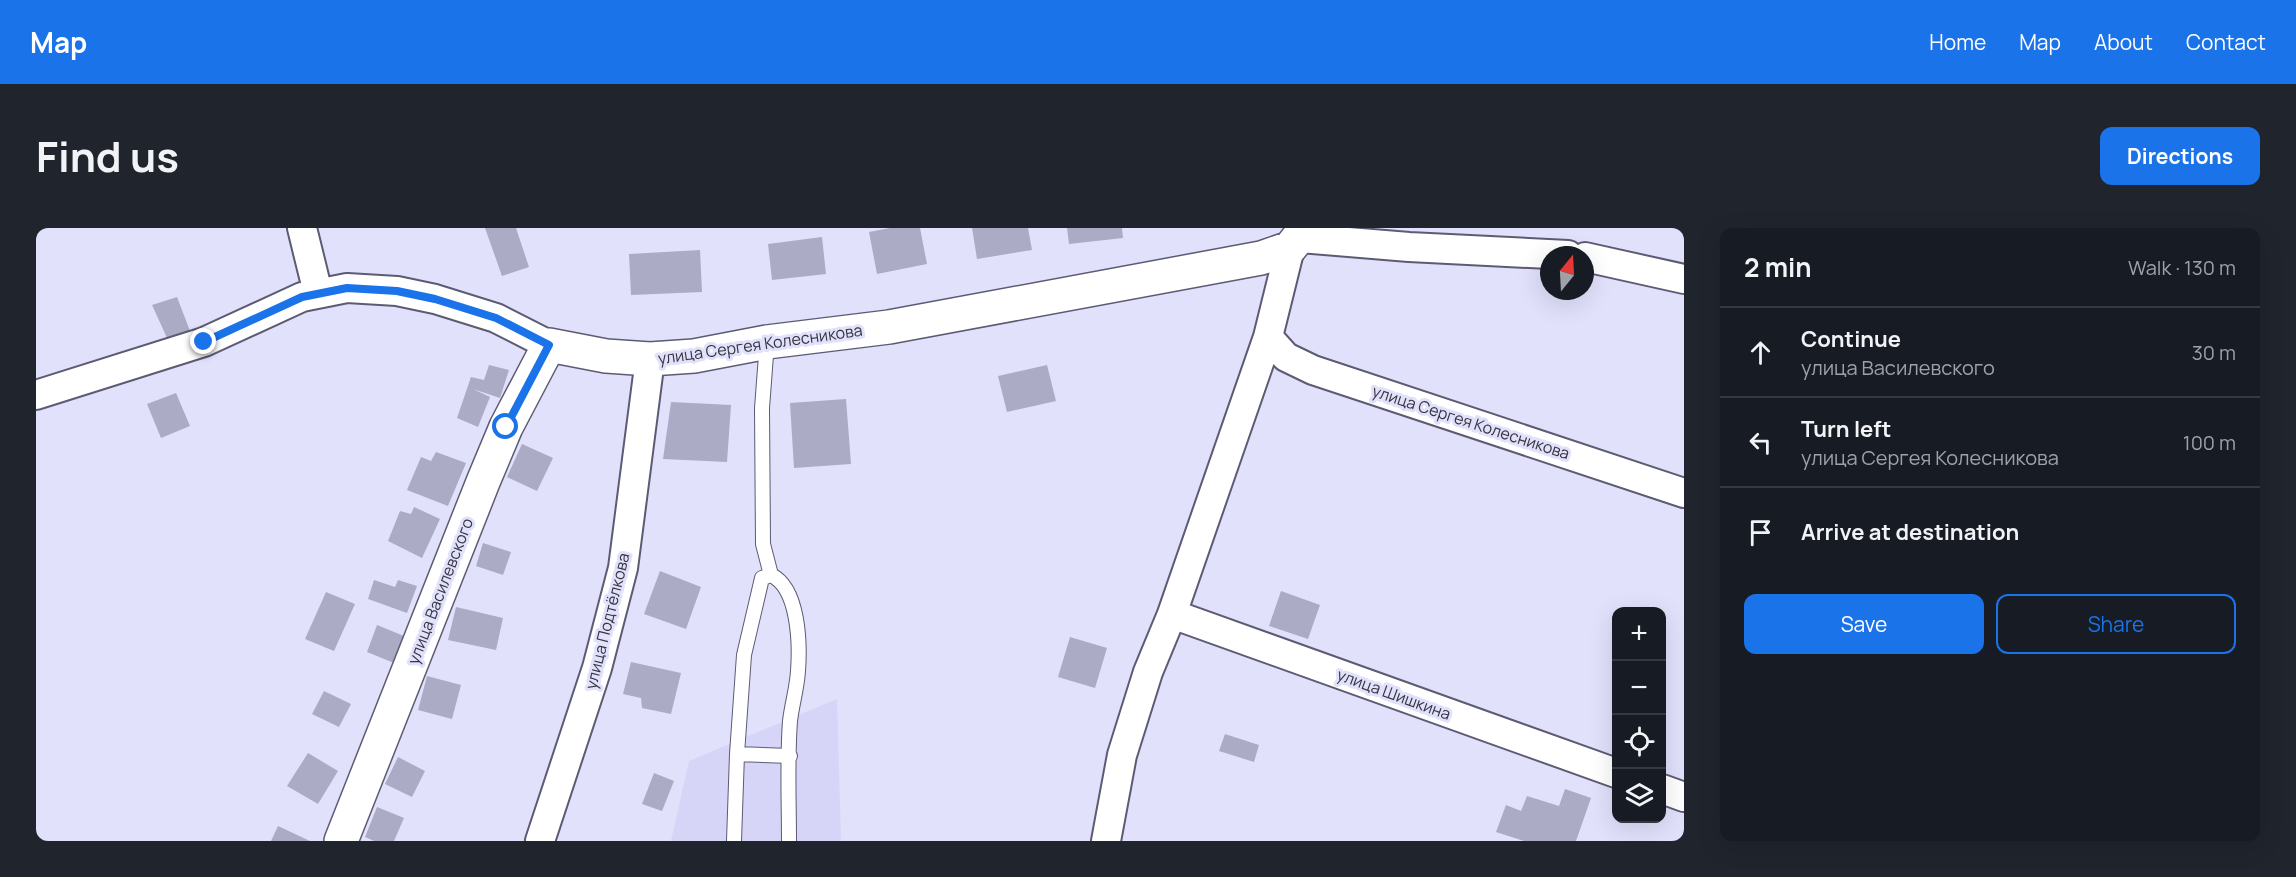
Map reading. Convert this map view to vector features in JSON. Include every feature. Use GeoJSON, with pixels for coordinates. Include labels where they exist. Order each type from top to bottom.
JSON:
{"type":"FeatureCollection","features":[{"type":"Feature","properties":{"kind":"street"},"geometry":{"type":"LineString","coordinates":[[302,228],[318,293]]}},
{"type":"Feature","properties":{"kind":"street"},"geometry":{"type":"LineString","coordinates":[[1106,841],[1122,755],[1148,672],[1172,614],[1268,337],[1299,238],[1409,247],[1540,254]]}},
{"type":"Feature","properties":{"kind":"street","name":"улица Сергея Колесникова"},"geometry":{"type":"LineString","coordinates":[[36,395],[204,342],[302,297],[347,288],[397,291],[435,299],[496,318],[549,345],[606,356],[650,359],[694,356],[767,342],[912,323],[1220,267],[1278,254],[1299,238]]}},
{"type":"Feature","properties":{"kind":"street"},"geometry":{"type":"LineString","coordinates":[[1594,259],[1684,279]]}},
{"type":"Feature","properties":{"kind":"street","name":"улица Сергея Колесникова"},"geometry":{"type":"LineString","coordinates":[[1268,337],[1286,357],[1313,370],[1684,493]]}},
{"type":"Feature","properties":{"kind":"street","name":"улица Василевского"},"geometry":{"type":"LineString","coordinates":[[341,841],[506,427],[549,345]]}},
{"type":"Feature","properties":{"kind":"street","name":"улица Подтёлкова"},"geometry":{"type":"LineString","coordinates":[[540,841],[597,668],[623,567],[650,359]]}},
{"type":"Feature","properties":{"kind":"street","name":"улица Шишкина"},"geometry":{"type":"LineString","coordinates":[[1172,614],[1612,771]]}},
{"type":"Feature","properties":{"kind":"street"},"geometry":{"type":"LineString","coordinates":[[1666,790],[1684,797]]}},
{"type":"Feature","properties":{"kind":"lane"},"geometry":{"type":"LineString","coordinates":[[767,342],[762,408],[763,544],[771,575]]}},
{"type":"Feature","properties":{"kind":"lane"},"geometry":{"type":"LineString","coordinates":[[734,841],[736,754],[744,655],[762,578],[771,575],[780,579],[788,591],[796,618],[798,671],[790,720],[789,841]]}},
{"type":"Feature","properties":{"kind":"lane"},"geometry":{"type":"LineString","coordinates":[[736,754],[789,756]]}},
{"type":"Feature","properties":{"kind":"shaded area"},"geometry":{"type":"Polygon","coordinates":[[[837,699],[841,841],[671,841],[689,761],[837,699]]]}},
{"type":"Feature","properties":{"kind":"building"},"geometry":{"type":"Polygon","coordinates":[[[485,228],[516,228],[529,267],[502,276],[485,228]]]}},
{"type":"Feature","properties":{"kind":"building"},"geometry":{"type":"Polygon","coordinates":[[[890,228],[920,228],[927,264],[877,274],[869,232],[890,228]]]}},
{"type":"Feature","properties":{"kind":"building"},"geometry":{"type":"Polygon","coordinates":[[[972,228],[1028,228],[1032,250],[977,259],[972,228]]]}},
{"type":"Feature","properties":{"kind":"building"},"geometry":{"type":"Polygon","coordinates":[[[1067,228],[1122,228],[1123,238],[1069,244],[1067,228]]]}},
{"type":"Feature","properties":{"kind":"building"},"geometry":{"type":"Polygon","coordinates":[[[822,237],[826,274],[772,280],[768,244],[822,237]]]}},
{"type":"Feature","properties":{"kind":"building"},"geometry":{"type":"Polygon","coordinates":[[[700,250],[702,292],[631,295],[629,254],[700,250]]]}},
{"type":"Feature","properties":{"kind":"building"},"geometry":{"type":"Polygon","coordinates":[[[177,297],[190,331],[167,338],[152,305],[177,297]]]}},
{"type":"Feature","properties":{"kind":"building"},"geometry":{"type":"Polygon","coordinates":[[[489,365],[509,370],[500,398],[473,389],[490,397],[478,427],[457,418],[471,377],[484,380],[489,365]]]}},
{"type":"Feature","properties":{"kind":"building"},"geometry":{"type":"Polygon","coordinates":[[[1047,365],[1056,401],[1007,412],[998,376],[1047,365]]]}},
{"type":"Feature","properties":{"kind":"building"},"geometry":{"type":"Polygon","coordinates":[[[176,393],[190,426],[161,438],[147,404],[176,393]]]}},
{"type":"Feature","properties":{"kind":"building"},"geometry":{"type":"Polygon","coordinates":[[[846,399],[851,464],[794,468],[790,403],[846,399]]]}},
{"type":"Feature","properties":{"kind":"building"},"geometry":{"type":"Polygon","coordinates":[[[671,402],[731,405],[727,462],[663,459],[671,402]]]}},
{"type":"Feature","properties":{"kind":"building"},"geometry":{"type":"Polygon","coordinates":[[[522,444],[553,458],[537,491],[507,477],[522,444]]]}},
{"type":"Feature","properties":{"kind":"building"},"geometry":{"type":"Polygon","coordinates":[[[436,452],[466,463],[448,506],[407,490],[421,457],[431,461],[436,452]]]}},
{"type":"Feature","properties":{"kind":"building"},"geometry":{"type":"Polygon","coordinates":[[[414,507],[440,519],[422,558],[388,541],[400,511],[411,514],[414,507]]]}},
{"type":"Feature","properties":{"kind":"building"},"geometry":{"type":"Polygon","coordinates":[[[483,543],[511,552],[503,575],[476,566],[483,543]]]}},
{"type":"Feature","properties":{"kind":"building"},"geometry":{"type":"Polygon","coordinates":[[[660,571],[701,587],[686,629],[644,614],[660,571]]]}},
{"type":"Feature","properties":{"kind":"building"},"geometry":{"type":"Polygon","coordinates":[[[374,580],[395,587],[398,580],[417,586],[407,613],[368,599],[374,580]]]}},
{"type":"Feature","properties":{"kind":"building"},"geometry":{"type":"Polygon","coordinates":[[[1281,591],[1320,605],[1308,639],[1269,626],[1281,591]]]}},
{"type":"Feature","properties":{"kind":"building"},"geometry":{"type":"Polygon","coordinates":[[[326,592],[355,604],[334,651],[305,639],[326,592]]]}},
{"type":"Feature","properties":{"kind":"building"},"geometry":{"type":"Polygon","coordinates":[[[456,607],[503,618],[496,650],[448,640],[456,607]]]}},
{"type":"Feature","properties":{"kind":"building"},"geometry":{"type":"Polygon","coordinates":[[[377,625],[404,636],[394,663],[367,652],[377,625]]]}},
{"type":"Feature","properties":{"kind":"building"},"geometry":{"type":"Polygon","coordinates":[[[1070,637],[1107,648],[1095,688],[1058,677],[1070,637]]]}},
{"type":"Feature","properties":{"kind":"building"},"geometry":{"type":"Polygon","coordinates":[[[631,662],[681,673],[671,714],[642,708],[641,698],[623,694],[631,662]]]}},
{"type":"Feature","properties":{"kind":"building"},"geometry":{"type":"Polygon","coordinates":[[[427,676],[461,685],[452,719],[418,710],[427,676]]]}},
{"type":"Feature","properties":{"kind":"building"},"geometry":{"type":"Polygon","coordinates":[[[324,691],[351,704],[339,727],[312,714],[324,691]]]}},
{"type":"Feature","properties":{"kind":"building"},"geometry":{"type":"Polygon","coordinates":[[[1225,734],[1259,745],[1254,762],[1219,751],[1225,734]]]}},
{"type":"Feature","properties":{"kind":"building"},"geometry":{"type":"Polygon","coordinates":[[[308,753],[338,771],[318,804],[287,786],[308,753]]]}},
{"type":"Feature","properties":{"kind":"building"},"geometry":{"type":"Polygon","coordinates":[[[398,757],[425,771],[412,797],[385,784],[398,757]]]}},
{"type":"Feature","properties":{"kind":"building"},"geometry":{"type":"Polygon","coordinates":[[[654,773],[674,781],[662,811],[642,804],[654,773]]]}},
{"type":"Feature","properties":{"kind":"building"},"geometry":{"type":"Polygon","coordinates":[[[1565,789],[1591,798],[1576,841],[1524,841],[1496,832],[1506,805],[1521,811],[1527,796],[1559,806],[1565,789]]]}},
{"type":"Feature","properties":{"kind":"building"},"geometry":{"type":"Polygon","coordinates":[[[377,807],[404,818],[394,841],[374,841],[365,837],[377,807]]]}},
{"type":"Feature","properties":{"kind":"building"},"geometry":{"type":"Polygon","coordinates":[[[278,826],[310,841],[271,841],[278,826]]]}},
{"type":"Feature","properties":{"kind":"route"},"geometry":{"type":"LineString","coordinates":[[204,342],[302,297],[347,288],[397,291],[435,299],[496,318],[549,345],[506,427]]}}]}
